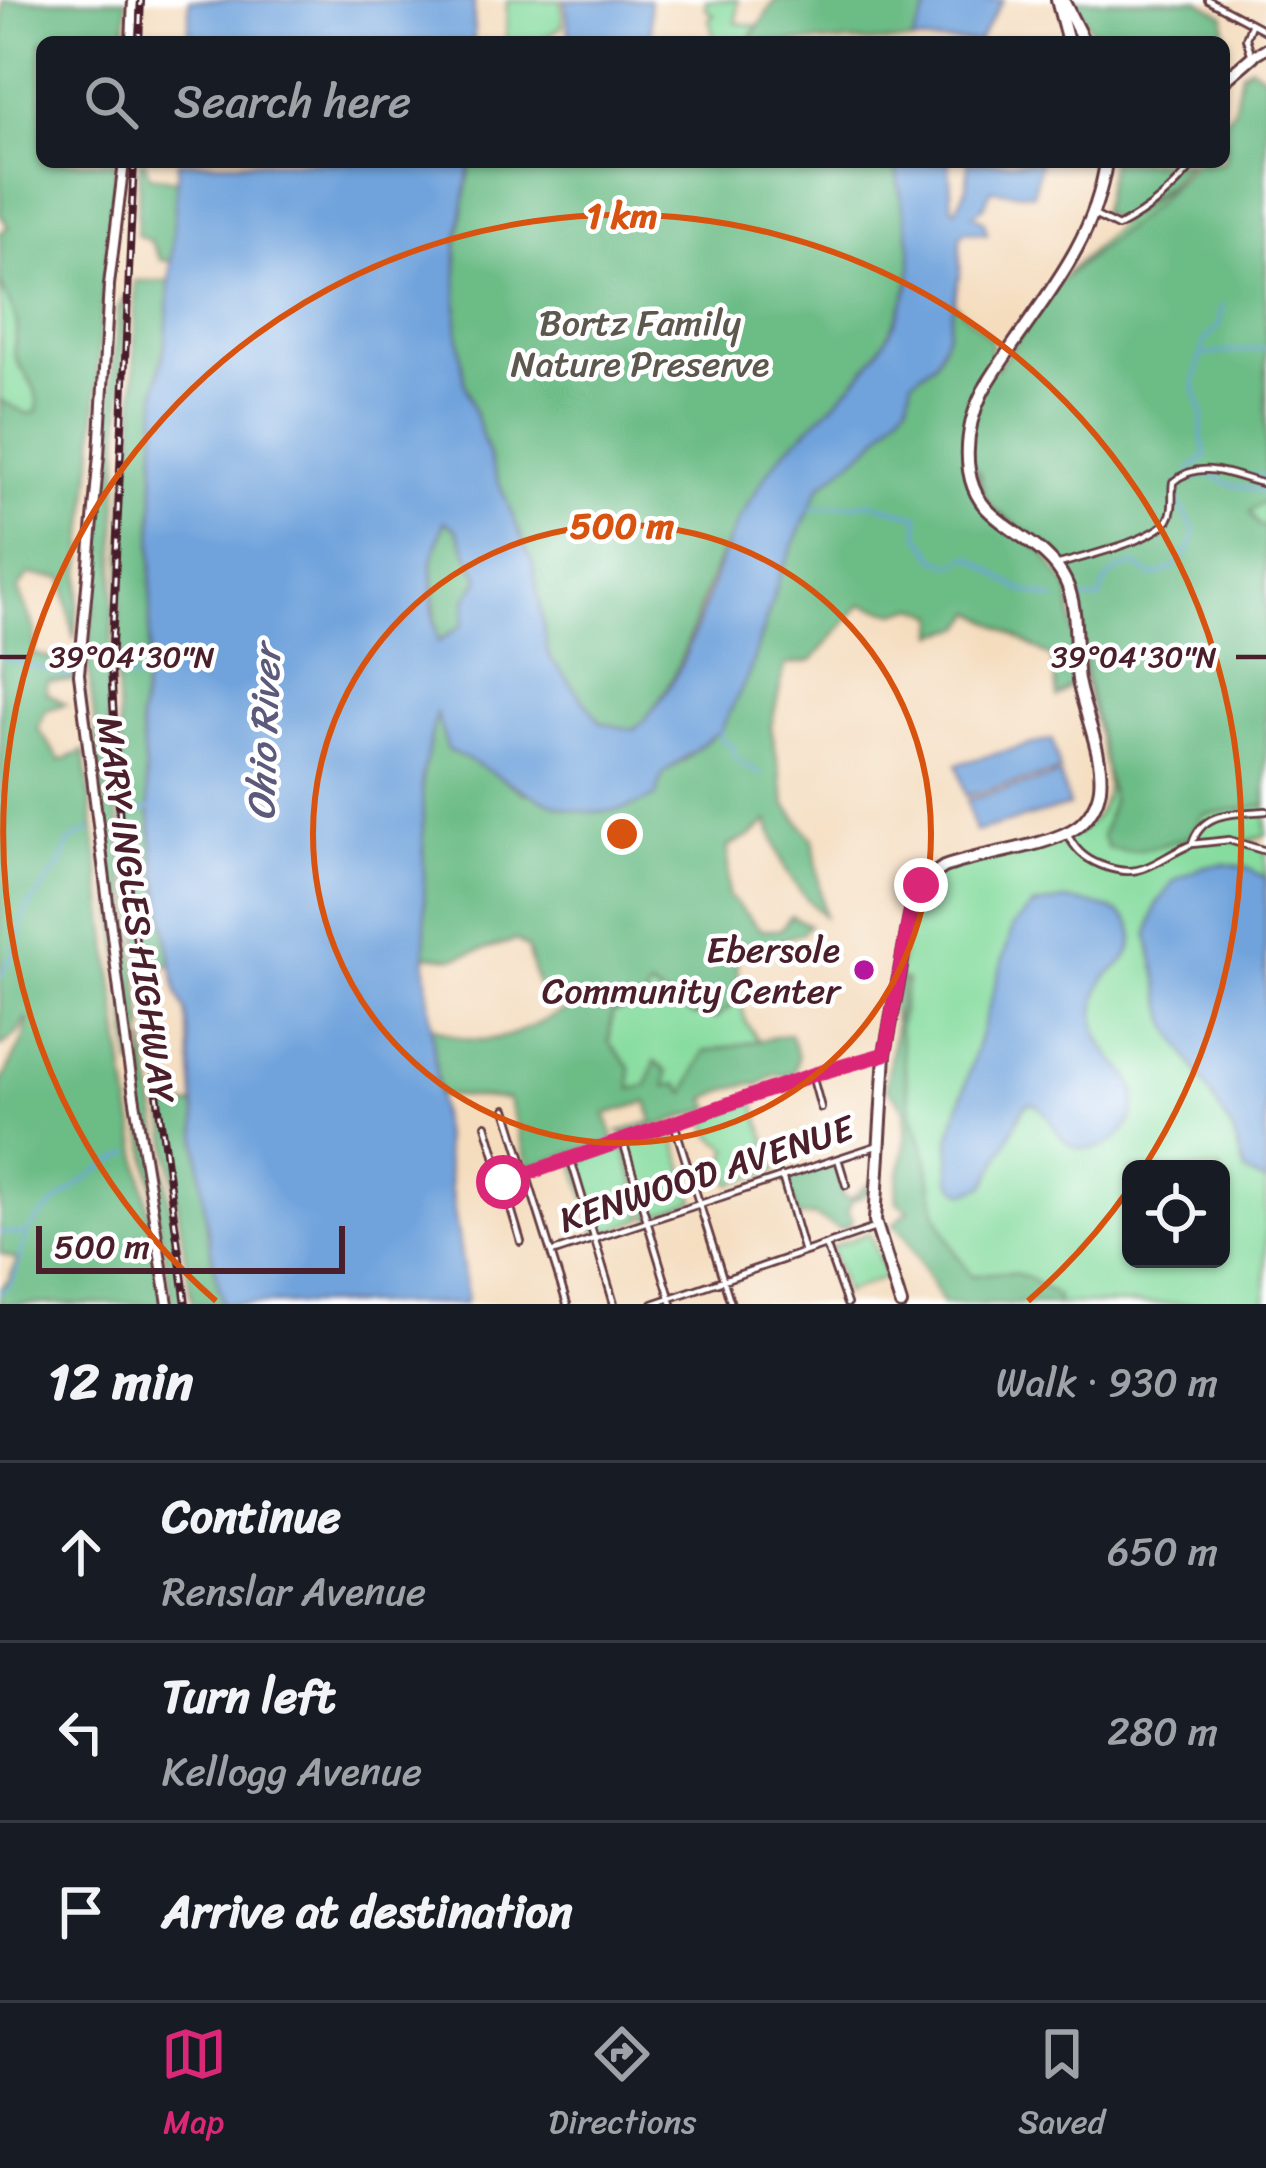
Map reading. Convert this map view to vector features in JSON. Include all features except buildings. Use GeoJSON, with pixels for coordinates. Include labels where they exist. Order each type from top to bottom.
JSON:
{"type":"FeatureCollection","features":[{"type":"Feature","properties":{"kind":"main road"},"geometry":{"type":"LineString","coordinates":[[1060,0],[1067,36]]}},
{"type":"Feature","properties":{"kind":"main road"},"geometry":{"type":"LineString","coordinates":[[1060,0],[1081,36]]}},
{"type":"Feature","properties":{"kind":"main road"},"geometry":{"type":"LineString","coordinates":[[1230,73],[1253,56]]}},
{"type":"Feature","properties":{"kind":"main road"},"geometry":{"type":"LineString","coordinates":[[901,1304],[875,1228],[885,1054],[910,914],[921,885],[951,864],[1077,827],[1093,808],[1100,778],[1078,679],[1072,601],[1056,565],[984,505],[973,480],[968,434],[982,391],[1067,268],[1094,215],[1105,168]]}},
{"type":"Feature","properties":{"kind":"street"},"geometry":{"type":"LineString","coordinates":[[131,36],[133,0]]}},
{"type":"Feature","properties":{"kind":"street"},"geometry":{"type":"LineString","coordinates":[[1208,0],[1266,31]]}},
{"type":"Feature","properties":{"kind":"street"},"geometry":{"type":"LineString","coordinates":[[1251,25],[1246,38],[1253,56],[1266,48]]}},
{"type":"Feature","properties":{"kind":"street","name":"MARY INGLES HIGHWAY"},"geometry":{"type":"LineString","coordinates":[[123,168],[110,267],[80,684],[126,1046],[168,1304]]}},
{"type":"Feature","properties":{"kind":"street"},"geometry":{"type":"LineString","coordinates":[[1094,215],[1118,227],[1167,194],[1190,168]]}},
{"type":"Feature","properties":{"kind":"street"},"geometry":{"type":"LineString","coordinates":[[1056,565],[1153,534],[1168,520],[1173,482],[1185,473],[1216,469],[1266,484]]}},
{"type":"Feature","properties":{"kind":"street"},"geometry":{"type":"LineString","coordinates":[[1192,844],[1196,832],[1210,819],[1266,811]]}},
{"type":"Feature","properties":{"kind":"street"},"geometry":{"type":"LineString","coordinates":[[1066,832],[1081,855],[1123,872],[1144,870],[1192,844],[1229,840],[1266,851]]}},
{"type":"Feature","properties":{"kind":"street"},"geometry":{"type":"LineString","coordinates":[[503,1182],[885,1054]]}},
{"type":"Feature","properties":{"kind":"street"},"geometry":{"type":"LineString","coordinates":[[812,1075],[820,1108]]}},
{"type":"Feature","properties":{"kind":"street"},"geometry":{"type":"LineString","coordinates":[[506,1108],[567,1304]]}},
{"type":"Feature","properties":{"kind":"street"},"geometry":{"type":"LineString","coordinates":[[674,1123],[731,1304]]}},
{"type":"Feature","properties":{"kind":"street"},"geometry":{"type":"LineString","coordinates":[[486,1126],[521,1242]]}},
{"type":"Feature","properties":{"kind":"street"},"geometry":{"type":"LineString","coordinates":[[623,1141],[671,1301]]}},
{"type":"Feature","properties":{"kind":"street","name":"KENWOOD AVENUE"},"geometry":{"type":"LineString","coordinates":[[550,1253],[879,1145]]}},
{"type":"Feature","properties":{"kind":"street"},"geometry":{"type":"LineString","coordinates":[[571,1160],[614,1304]]}},
{"type":"Feature","properties":{"kind":"street"},"geometry":{"type":"LineString","coordinates":[[838,1160],[847,1185]]}},
{"type":"Feature","properties":{"kind":"street"},"geometry":{"type":"LineString","coordinates":[[782,1176],[804,1252]]}},
{"type":"Feature","properties":{"kind":"street"},"geometry":{"type":"LineString","coordinates":[[653,1304],[875,1228]]}},
{"type":"Feature","properties":{"kind":"street"},"geometry":{"type":"LineString","coordinates":[[826,1245],[847,1304]]}},
{"type":"Feature","properties":{"kind":"green space"},"geometry":{"type":"Polygon","coordinates":[[[3,0],[126,0],[125,36],[36,36],[36,168],[115,168],[74,640],[63,578],[28,575],[18,590],[35,631],[33,654],[74,663],[75,681],[47,681],[46,692],[65,704],[46,710],[38,729],[61,761],[84,751],[126,1082],[164,1304],[0,1304],[0,1288],[17,1260],[0,1253],[0,1085],[28,1020],[0,1047],[0,400],[28,414],[37,412],[37,401],[16,359],[16,318],[0,280],[0,233],[8,227],[0,213],[3,0]]]}},
{"type":"Feature","properties":{"kind":"green space"},"geometry":{"type":"Polygon","coordinates":[[[507,0],[561,0],[563,26],[547,36],[506,36],[507,0]]]}},
{"type":"Feature","properties":{"kind":"green space"},"geometry":{"type":"Polygon","coordinates":[[[706,0],[738,0],[736,23],[757,26],[751,36],[713,36],[709,19],[714,15],[706,9],[706,0]]]}},
{"type":"Feature","properties":{"kind":"green space"},"geometry":{"type":"Polygon","coordinates":[[[775,0],[931,0],[915,36],[753,36],[775,0]]]}},
{"type":"Feature","properties":{"kind":"green space"},"geometry":{"type":"Polygon","coordinates":[[[1075,0],[1198,0],[1225,16],[1225,36],[1095,36],[1075,0]]]}},
{"type":"Feature","properties":{"kind":"green space"},"geometry":{"type":"Polygon","coordinates":[[[1250,66],[1266,77],[1266,505],[1250,512],[1259,526],[1266,527],[1266,805],[1203,815],[1188,837],[1158,846],[1128,851],[1108,848],[1102,836],[1112,800],[1086,675],[1080,606],[1072,576],[1057,552],[994,509],[984,494],[980,474],[971,465],[984,505],[1044,553],[1069,589],[1078,679],[1057,697],[1052,658],[975,612],[964,627],[936,634],[937,615],[917,607],[896,613],[861,604],[812,661],[785,665],[771,727],[786,805],[813,839],[824,916],[788,873],[768,821],[728,846],[728,896],[761,930],[780,930],[791,916],[809,925],[802,933],[736,954],[740,1000],[715,1018],[693,1015],[650,988],[641,1005],[612,1013],[609,1042],[630,1067],[631,1089],[647,1086],[655,1061],[667,1072],[666,1086],[678,1084],[686,1093],[704,1052],[790,1034],[798,1056],[794,1075],[774,1075],[758,1085],[724,1090],[706,1099],[712,1108],[624,1136],[619,1132],[653,1121],[647,1102],[606,1114],[614,1140],[529,1167],[508,1099],[439,1095],[430,1025],[483,1040],[514,1034],[566,1010],[564,996],[539,991],[527,948],[517,940],[453,958],[425,955],[422,778],[436,711],[448,750],[525,794],[662,774],[689,757],[749,673],[781,573],[820,486],[871,445],[907,402],[912,380],[935,362],[947,335],[953,302],[992,340],[990,355],[997,368],[1056,284],[1155,204],[1189,168],[1230,168],[1230,113],[1241,72],[1250,66]]]}},
{"type":"Feature","properties":{"kind":"green space"},"geometry":{"type":"Polygon","coordinates":[[[140,168],[147,168],[149,176],[177,180],[172,261],[161,260],[150,241],[137,235],[140,168]]]}},
{"type":"Feature","properties":{"kind":"green space","name":"Bortz Family Nature Preserve"},"geometry":{"type":"Polygon","coordinates":[[[470,168],[897,168],[911,267],[896,319],[863,373],[785,451],[754,496],[715,568],[674,674],[634,730],[601,724],[548,655],[533,565],[492,466],[464,381],[457,323],[457,245],[470,168]]]}},
{"type":"Feature","properties":{"kind":"green space"},"geometry":{"type":"Polygon","coordinates":[[[1110,168],[1184,168],[1118,220],[1101,213],[1110,168]]]}},
{"type":"Feature","properties":{"kind":"green space"},"geometry":{"type":"Polygon","coordinates":[[[1174,184],[1266,225],[1266,835],[1244,842],[1266,848],[1266,1304],[979,1304],[928,1210],[892,1007],[913,901],[937,870],[1081,830],[1100,810],[1107,784],[1082,669],[1079,611],[1070,578],[1052,554],[993,507],[982,491],[973,459],[1067,273],[1126,218],[1174,184]]]}},
{"type":"Feature","properties":{"kind":"green space"},"geometry":{"type":"Polygon","coordinates":[[[0,279],[16,318],[16,359],[32,384],[37,412],[28,414],[0,400],[0,279]]]}},
{"type":"Feature","properties":{"kind":"green space"},"geometry":{"type":"Polygon","coordinates":[[[135,281],[170,281],[157,387],[149,654],[140,720],[154,855],[172,965],[143,969],[125,823],[116,669],[126,484],[134,437],[135,281]]]}},
{"type":"Feature","properties":{"kind":"green space"},"geometry":{"type":"Polygon","coordinates":[[[126,294],[108,731],[144,1030],[132,1067],[88,662],[118,309],[126,294]]]}},
{"type":"Feature","properties":{"kind":"green space"},"geometry":{"type":"Polygon","coordinates":[[[445,519],[456,529],[480,579],[467,598],[463,625],[437,642],[432,561],[445,519]]]}},
{"type":"Feature","properties":{"kind":"green space"},"geometry":{"type":"Polygon","coordinates":[[[902,979],[907,981],[899,1028],[911,1109],[927,1157],[936,1213],[954,1251],[972,1276],[1018,1274],[1058,1297],[1057,1304],[943,1304],[904,1235],[893,1225],[909,1210],[897,1202],[905,1145],[904,1111],[886,1087],[902,979]]]}},
{"type":"Feature","properties":{"kind":"green space"},"geometry":{"type":"Polygon","coordinates":[[[650,987],[715,1018],[740,1000],[746,1023],[759,1041],[704,1052],[686,1093],[666,1087],[655,1062],[647,1087],[630,1089],[609,1042],[612,1012],[641,1005],[650,987]]]}},
{"type":"Feature","properties":{"kind":"green space"},"geometry":{"type":"Polygon","coordinates":[[[145,1040],[184,1304],[173,1304],[138,1102],[145,1040]]]}},
{"type":"Feature","properties":{"kind":"green space"},"geometry":{"type":"Polygon","coordinates":[[[754,1102],[776,1171],[731,1184],[725,1162],[729,1148],[712,1136],[705,1118],[754,1102]]]}},
{"type":"Feature","properties":{"kind":"green space"},"geometry":{"type":"Polygon","coordinates":[[[196,1105],[208,1230],[223,1304],[192,1304],[163,1108],[196,1105]]]}},
{"type":"Feature","properties":{"kind":"green space"},"geometry":{"type":"Polygon","coordinates":[[[671,1127],[695,1201],[649,1218],[627,1144],[671,1127]]]}},
{"type":"Feature","properties":{"kind":"green space"},"geometry":{"type":"Polygon","coordinates":[[[619,1145],[625,1150],[644,1218],[597,1236],[575,1163],[619,1145]]]}},
{"type":"Feature","properties":{"kind":"green space"},"geometry":{"type":"Polygon","coordinates":[[[837,1162],[843,1197],[851,1199],[870,1183],[870,1192],[852,1201],[847,1211],[852,1220],[848,1227],[839,1229],[814,1216],[798,1217],[786,1178],[837,1162]]]}},
{"type":"Feature","properties":{"kind":"green space"},"geometry":{"type":"Polygon","coordinates":[[[869,1233],[886,1277],[845,1293],[831,1247],[869,1233]]]}},
{"type":"Feature","properties":{"kind":"water"},"geometry":{"type":"Polygon","coordinates":[[[189,0],[474,0],[474,36],[189,36],[189,0]]]}},
{"type":"Feature","properties":{"kind":"water"},"geometry":{"type":"Polygon","coordinates":[[[565,0],[649,0],[652,36],[569,36],[565,0]]]}},
{"type":"Feature","properties":{"kind":"water"},"geometry":{"type":"Polygon","coordinates":[[[931,0],[1003,0],[982,36],[915,36],[931,0]]]}},
{"type":"Feature","properties":{"kind":"water","name":"Ohio River"},"geometry":{"type":"Polygon","coordinates":[[[178,168],[470,168],[457,245],[457,322],[464,381],[492,466],[533,565],[548,655],[601,723],[634,730],[671,684],[727,544],[762,482],[780,456],[861,374],[890,332],[911,268],[897,168],[949,168],[952,207],[956,209],[967,187],[968,168],[1039,168],[1033,194],[991,190],[984,207],[973,214],[984,222],[987,234],[965,231],[960,237],[960,272],[947,335],[935,362],[912,380],[908,402],[871,445],[820,486],[781,573],[749,673],[721,730],[663,774],[656,796],[599,812],[548,802],[448,750],[436,714],[422,778],[426,969],[465,1304],[223,1304],[203,1195],[186,1011],[177,993],[154,855],[140,720],[149,654],[157,387],[166,339],[178,168]],[[444,521],[432,561],[438,642],[463,625],[467,598],[480,579],[456,529],[444,521]]]}},
{"type":"Feature","properties":{"kind":"water"},"geometry":{"type":"Polygon","coordinates":[[[1052,739],[1060,771],[966,796],[957,764],[1052,739]]]}},
{"type":"Feature","properties":{"kind":"water"},"geometry":{"type":"Polygon","coordinates":[[[1060,775],[1069,806],[975,832],[967,800],[1060,775]]]}},
{"type":"Feature","properties":{"kind":"water"},"geometry":{"type":"Polygon","coordinates":[[[1226,864],[1266,878],[1266,1183],[1245,1172],[1233,1132],[1168,1024],[1148,935],[1156,905],[1175,880],[1205,866],[1226,864]]]}},
{"type":"Feature","properties":{"kind":"water"},"geometry":{"type":"Polygon","coordinates":[[[1064,900],[1115,911],[1131,927],[1129,953],[1101,985],[1095,1014],[1101,1042],[1130,1079],[1135,1109],[1119,1137],[1085,1149],[1065,1141],[1046,1114],[1030,1103],[1023,1108],[986,1185],[966,1193],[950,1178],[950,1136],[1013,926],[1033,906],[1064,900]]]}},
{"type":"Feature","properties":{"kind":"waterway"},"geometry":{"type":"LineString","coordinates":[[1190,469],[1206,457],[1203,415],[1194,385],[1204,342],[1220,324],[1222,306]]}},
{"type":"Feature","properties":{"kind":"waterway"},"geometry":{"type":"LineString","coordinates":[[1203,355],[1266,348]]}},
{"type":"Feature","properties":{"kind":"waterway"},"geometry":{"type":"LineString","coordinates":[[1079,600],[1100,599],[1107,580],[1121,569],[1134,565],[1157,575],[1181,560],[1195,536],[1175,497],[1180,482],[1210,474],[1231,485],[1266,492]]}},
{"type":"Feature","properties":{"kind":"waterway"},"geometry":{"type":"LineString","coordinates":[[1246,478],[1266,477]]}},
{"type":"Feature","properties":{"kind":"waterway"},"geometry":{"type":"LineString","coordinates":[[806,509],[872,503],[919,517],[918,533],[937,559],[953,565],[970,556],[1018,589],[1056,600]]}},
{"type":"Feature","properties":{"kind":"waterway"},"geometry":{"type":"LineString","coordinates":[[0,657],[72,677]]}},
{"type":"Feature","properties":{"kind":"waterway"},"geometry":{"type":"LineString","coordinates":[[121,678],[143,680]]}},
{"type":"Feature","properties":{"kind":"waterway"},"geometry":{"type":"LineString","coordinates":[[721,731],[722,741],[733,746],[734,758],[762,775]]}},
{"type":"Feature","properties":{"kind":"waterway"},"geometry":{"type":"LineString","coordinates":[[129,814],[151,809]]}},
{"type":"Feature","properties":{"kind":"waterway"},"geometry":{"type":"LineString","coordinates":[[0,977],[14,951],[24,913],[61,864],[69,842],[91,829]]}},
{"type":"Feature","properties":{"kind":"waterway"},"geometry":{"type":"LineString","coordinates":[[0,1292],[12,1280],[34,1224],[91,1176],[132,1153]]}},
{"type":"Feature","properties":{"kind":"waterway"},"geometry":{"type":"LineString","coordinates":[[0,1233],[27,1234]]}},
{"type":"Feature","properties":{"kind":"railway"},"geometry":{"type":"LineString","coordinates":[[139,36],[141,0]]}},
{"type":"Feature","properties":{"kind":"railway"},"geometry":{"type":"LineString","coordinates":[[134,168],[111,667],[120,824],[186,1304]]}},
{"type":"Feature","properties":{"kind":"place","name":"Ebersole Community Center"},"geometry":{"type":"Point","coordinates":[864,970]}},
{"type":"Feature","properties":{"kind":"route"},"geometry":{"type":"LineString","coordinates":[[503,1182],[885,1054],[910,914],[921,885]]}}]}
